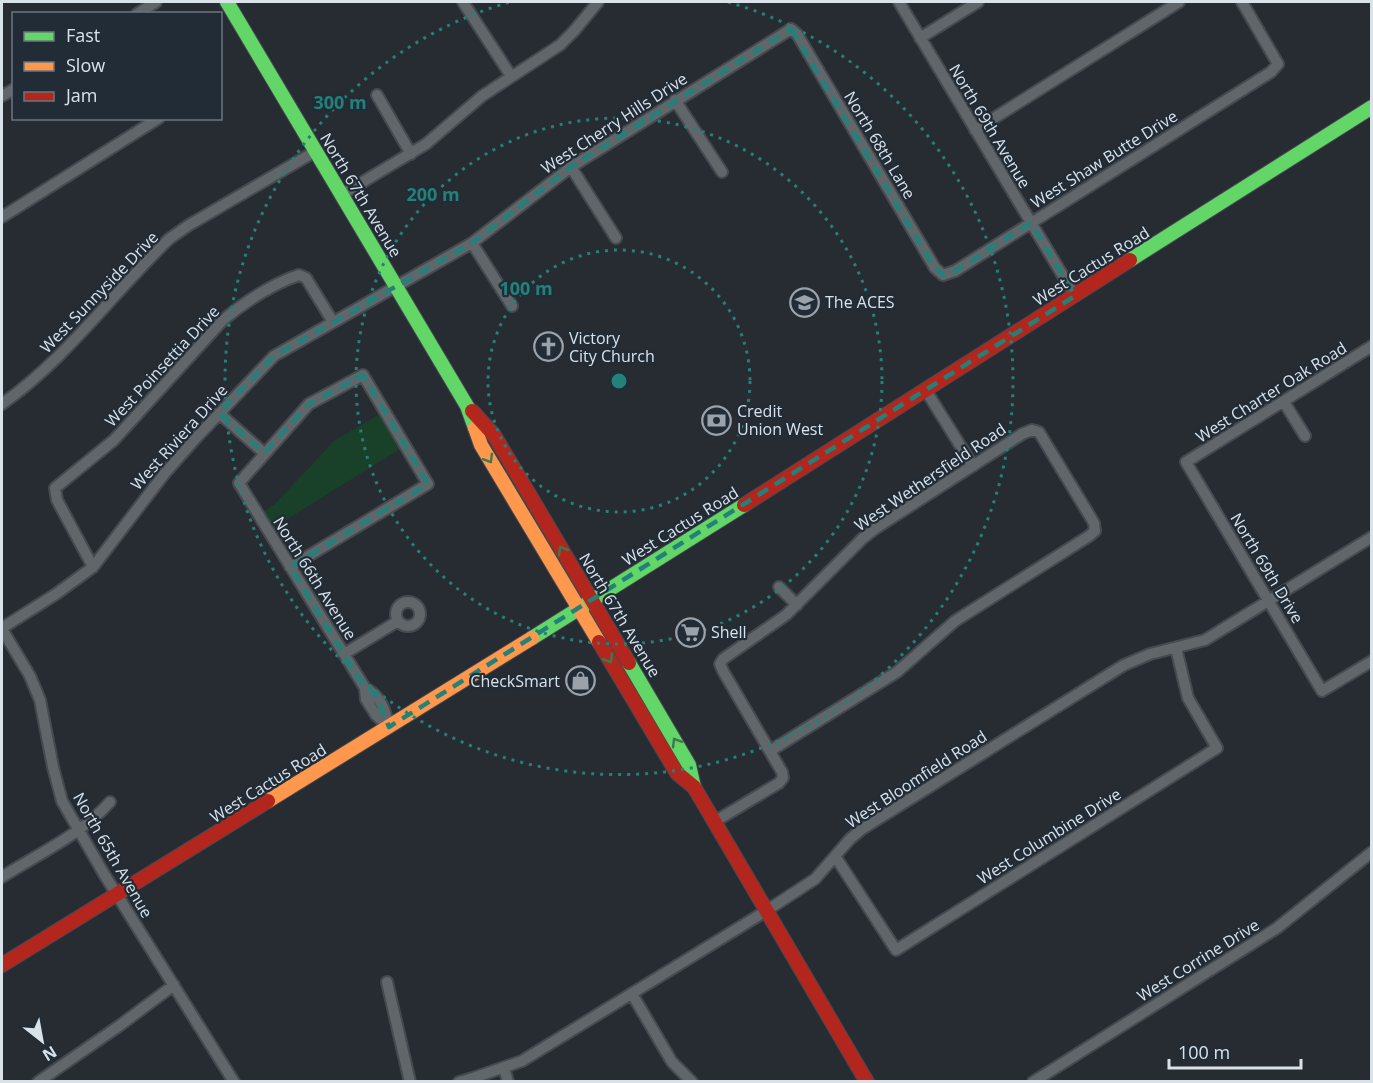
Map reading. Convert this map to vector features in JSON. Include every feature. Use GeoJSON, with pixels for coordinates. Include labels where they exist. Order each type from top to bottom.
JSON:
{"type":"FeatureCollection","features":[{"type":"Feature","properties":{"kind":"main road","name":"North 67th Avenue"},"geometry":{"type":"LineString","coordinates":[[227,2],[466,406],[481,445],[677,773],[694,788],[867,1082]]}},
{"type":"Feature","properties":{"kind":"main road","name":"West Cactus Road"},"geometry":{"type":"LineString","coordinates":[[2,965],[592,601],[1371,107]]}},
{"type":"Feature","properties":{"kind":"main road","name":"North 67th Avenue"},"geometry":{"type":"LineString","coordinates":[[466,406],[494,435],[689,765],[694,788]]}},
{"type":"Feature","properties":{"kind":"street"},"geometry":{"type":"LineString","coordinates":[[140,10],[156,2]]}},
{"type":"Feature","properties":{"kind":"street"},"geometry":{"type":"LineString","coordinates":[[463,2],[511,76]]}},
{"type":"Feature","properties":{"kind":"street"},"geometry":{"type":"LineString","coordinates":[[341,195],[411,154],[436,137],[482,96],[543,58],[574,31],[598,2]]}},
{"type":"Feature","properties":{"kind":"street","name":"North 69th Avenue"},"geometry":{"type":"LineString","coordinates":[[898,2],[1074,296]]}},
{"type":"Feature","properties":{"kind":"street"},"geometry":{"type":"LineString","coordinates":[[920,38],[978,2]]}},
{"type":"Feature","properties":{"kind":"street"},"geometry":{"type":"LineString","coordinates":[[975,130],[1179,2]]}},
{"type":"Feature","properties":{"kind":"street","name":"West Shaw Butte Drive"},"geometry":{"type":"LineString","coordinates":[[943,275],[955,271],[1271,72],[1278,64],[1242,2]]}},
{"type":"Feature","properties":{"kind":"street","name":"West Cherry Hills Drive"},"geometry":{"type":"LineString","coordinates":[[396,285],[472,243],[570,167],[791,29]]}},
{"type":"Feature","properties":{"kind":"street","name":"North 68th Lane"},"geometry":{"type":"LineString","coordinates":[[791,29],[935,268],[943,275]]}},
{"type":"Feature","properties":{"kind":"street"},"geometry":{"type":"LineString","coordinates":[[377,95],[411,154]]}},
{"type":"Feature","properties":{"kind":"street"},"geometry":{"type":"LineString","coordinates":[[675,100],[722,172]]}},
{"type":"Feature","properties":{"kind":"street"},"geometry":{"type":"LineString","coordinates":[[2,217],[156,120]]}},
{"type":"Feature","properties":{"kind":"street","name":"West Sunnyside Drive"},"geometry":{"type":"LineString","coordinates":[[2,404],[57,358],[169,239],[316,151]]}},
{"type":"Feature","properties":{"kind":"street"},"geometry":{"type":"LineString","coordinates":[[570,167],[615,238]]}},
{"type":"Feature","properties":{"kind":"street"},"geometry":{"type":"LineString","coordinates":[[472,243],[512,306]]}},
{"type":"Feature","properties":{"kind":"street","name":"West Poinsettia Drive"},"geometry":{"type":"LineString","coordinates":[[93,567],[57,500],[55,488],[114,440],[223,320],[235,310],[288,278],[299,274],[306,278],[333,322]]}},
{"type":"Feature","properties":{"kind":"street","name":"West Riviera Drive"},"geometry":{"type":"LineString","coordinates":[[2,628],[56,594],[93,567],[159,480],[274,356],[396,285]]}},
{"type":"Feature","properties":{"kind":"street","name":"West Charter Oak Road"},"geometry":{"type":"LineString","coordinates":[[1186,462],[1371,346]]}},
{"type":"Feature","properties":{"kind":"street"},"geometry":{"type":"LineString","coordinates":[[219,413],[264,453],[309,404],[363,375],[428,484],[290,567]]}},
{"type":"Feature","properties":{"kind":"street"},"geometry":{"type":"LineString","coordinates":[[925,389],[973,466]]}},
{"type":"Feature","properties":{"kind":"street"},"geometry":{"type":"LineString","coordinates":[[1284,402],[1305,436]]}},
{"type":"Feature","properties":{"kind":"street","name":"West Wethersfield Road"},"geometry":{"type":"LineString","coordinates":[[1032,430],[1039,432],[1094,523],[1095,531],[955,621],[897,672],[770,751],[720,664],[729,654],[776,623],[797,605],[863,538],[973,466],[1022,434],[1032,430]]}},
{"type":"Feature","properties":{"kind":"street","name":"North 66th Avenue"},"geometry":{"type":"LineString","coordinates":[[264,453],[239,483],[365,688],[366,699],[374,712],[389,727]]}},
{"type":"Feature","properties":{"kind":"street","name":"North 69th Drive"},"geometry":{"type":"LineString","coordinates":[[1186,462],[1322,690],[1371,661]]}},
{"type":"Feature","properties":{"kind":"street","name":"West Bloomfield Road"},"geometry":{"type":"LineString","coordinates":[[459,1082],[522,1061],[766,911],[815,879],[850,839],[862,829],[1124,665],[1150,654],[1205,640],[1371,537]]}},
{"type":"Feature","properties":{"kind":"street"},"geometry":{"type":"LineString","coordinates":[[779,587],[797,605]]}},
{"type":"Feature","properties":{"kind":"street"},"geometry":{"type":"LineString","coordinates":[[344,654],[398,621]]}},
{"type":"Feature","properties":{"kind":"street","name":"North 65th Avenue"},"geometry":{"type":"LineString","coordinates":[[2,628],[30,676],[40,700],[62,801],[234,1082]]}},
{"type":"Feature","properties":{"kind":"street","name":"West Columbine Drive"},"geometry":{"type":"LineString","coordinates":[[835,856],[896,950],[1217,748],[1188,698],[1176,648]]}},
{"type":"Feature","properties":{"kind":"street"},"geometry":{"type":"LineString","coordinates":[[714,822],[779,783],[783,778],[770,751]]}},
{"type":"Feature","properties":{"kind":"street"},"geometry":{"type":"LineString","coordinates":[[2,876],[78,830],[98,816],[110,802]]}},
{"type":"Feature","properties":{"kind":"street","name":"West Corrine Drive"},"geometry":{"type":"LineString","coordinates":[[1033,1082],[1277,928],[1371,852]]}},
{"type":"Feature","properties":{"kind":"street"},"geometry":{"type":"LineString","coordinates":[[387,982],[410,1082]]}},
{"type":"Feature","properties":{"kind":"street"},"geometry":{"type":"LineString","coordinates":[[38,1082],[174,985]]}},
{"type":"Feature","properties":{"kind":"street"},"geometry":{"type":"LineString","coordinates":[[632,994],[672,1062],[693,1082]]}},
{"type":"Feature","properties":{"kind":"street"},"geometry":{"type":"LineString","coordinates":[[504,1068],[508,1082]]}},
{"type":"Feature","properties":{"kind":"highlighted area"},"geometry":{"type":"Polygon","coordinates":[[[791,29],[935,268],[943,275],[955,271],[1031,223],[1075,296],[389,727],[375,693],[365,688],[290,567],[428,484],[363,375],[309,404],[264,453],[219,413],[274,356],[472,243],[571,167],[791,29]]]}},
{"type":"Feature","properties":{"kind":"green space"},"geometry":{"type":"Polygon","coordinates":[[[385,411],[405,446],[268,531],[258,515],[275,504],[334,441],[385,411]]]}},
{"type":"Feature","properties":{"kind":"traffic: fast"},"geometry":{"type":"LineString","coordinates":[[227,2],[467,406],[475,428]]}},
{"type":"Feature","properties":{"kind":"traffic: fast"},"geometry":{"type":"LineString","coordinates":[[1130,260],[1372,107]]}},
{"type":"Feature","properties":{"kind":"traffic: fast"},"geometry":{"type":"LineString","coordinates":[[532,638],[744,505]]}},
{"type":"Feature","properties":{"kind":"traffic: fast"},"geometry":{"type":"LineString","coordinates":[[629,663],[689,765],[694,787]]}},
{"type":"Feature","properties":{"kind":"traffic: slow"},"geometry":{"type":"LineString","coordinates":[[475,428],[481,445],[599,642]]}},
{"type":"Feature","properties":{"kind":"traffic: slow"},"geometry":{"type":"LineString","coordinates":[[268,801],[532,638]]}},
{"type":"Feature","properties":{"kind":"traffic: jam"},"geometry":{"type":"LineString","coordinates":[[744,505],[1130,260]]}},
{"type":"Feature","properties":{"kind":"traffic: jam"},"geometry":{"type":"LineString","coordinates":[[472,411],[494,435],[629,663]]}},
{"type":"Feature","properties":{"kind":"traffic: jam"},"geometry":{"type":"LineString","coordinates":[[599,642],[677,773],[694,787],[867,1082]]}},
{"type":"Feature","properties":{"kind":"traffic: jam"},"geometry":{"type":"LineString","coordinates":[[2,965],[268,801]]}},
{"type":"Feature","properties":{"kind":"place","name":"The ACES"},"geometry":{"type":"Point","coordinates":[804,302]}},
{"type":"Feature","properties":{"kind":"place","name":"Victory City Church"},"geometry":{"type":"Point","coordinates":[548,347]}},
{"type":"Feature","properties":{"kind":"place","name":"Credit Union West"},"geometry":{"type":"Point","coordinates":[716,420]}},
{"type":"Feature","properties":{"kind":"place","name":"Shell"},"geometry":{"type":"Point","coordinates":[690,632]}},
{"type":"Feature","properties":{"kind":"place","name":"CheckSmart"},"geometry":{"type":"Point","coordinates":[581,681]}}]}
